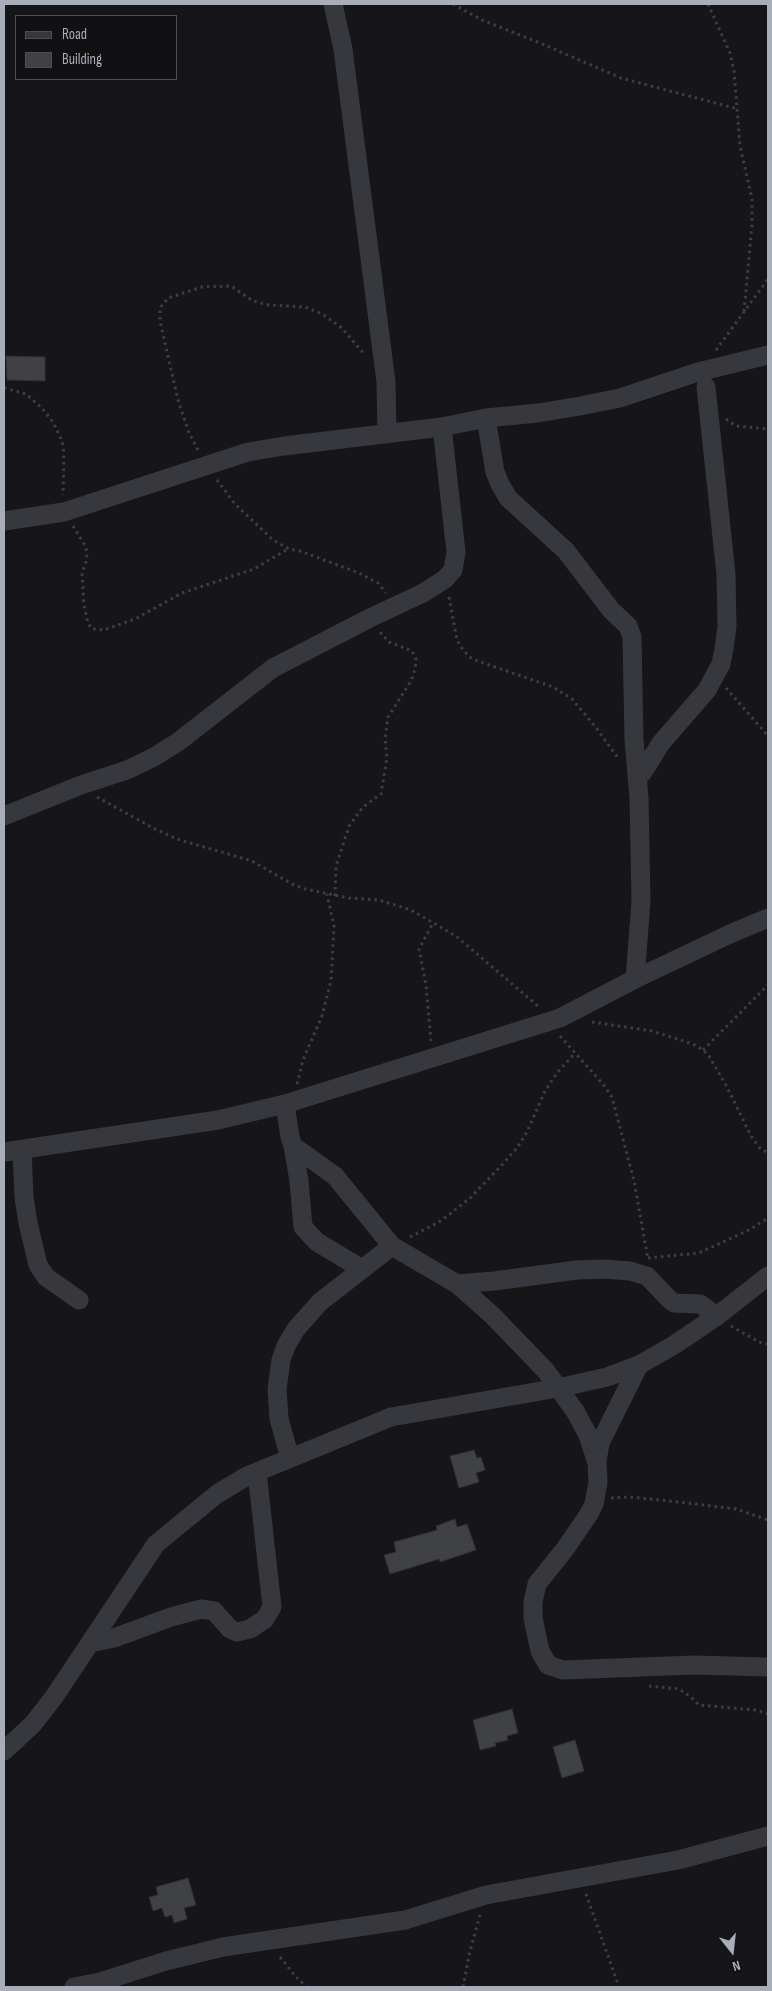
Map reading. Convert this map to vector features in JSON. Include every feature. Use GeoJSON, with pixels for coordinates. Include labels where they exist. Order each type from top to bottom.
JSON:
{"type":"FeatureCollection","features":[{"type":"Feature","properties":{"kind":"street"},"geometry":{"type":"LineString","coordinates":[[333,4],[343,49],[386,382],[387,434]]}},
{"type":"Feature","properties":{"kind":"street"},"geometry":{"type":"LineString","coordinates":[[4,521],[64,512],[208,467],[230,457],[248,452],[442,427],[486,418],[538,413],[620,398],[702,379],[768,355]]}},
{"type":"Feature","properties":{"kind":"street"},"geometry":{"type":"LineString","coordinates":[[637,779],[661,742],[696,703],[715,677],[721,664],[725,641],[727,587],[702,379]]}},
{"type":"Feature","properties":{"kind":"street"},"geometry":{"type":"LineString","coordinates":[[486,418],[495,472],[508,498],[566,551],[610,610],[625,622],[629,629],[633,648],[634,739],[641,901],[635,979]]}},
{"type":"Feature","properties":{"kind":"street"},"geometry":{"type":"LineString","coordinates":[[4,816],[127,770],[154,757],[178,742],[273,668],[423,593],[445,579],[453,570],[456,552],[442,427]]}},
{"type":"Feature","properties":{"kind":"street"},"geometry":{"type":"LineString","coordinates":[[79,1300],[46,1277],[38,1265],[13,1151],[218,1120],[289,1103],[554,1020],[635,979],[768,918]]}},
{"type":"Feature","properties":{"kind":"street"},"geometry":{"type":"LineString","coordinates":[[289,1103],[290,1137],[299,1181],[303,1227],[317,1242],[362,1269]]}},
{"type":"Feature","properties":{"kind":"street"},"geometry":{"type":"LineString","coordinates":[[293,1146],[334,1176],[392,1246],[457,1284],[492,1315],[546,1371],[575,1411],[588,1435],[597,1463]]}},
{"type":"Feature","properties":{"kind":"street"},"geometry":{"type":"LineString","coordinates":[[290,1458],[279,1419],[277,1389],[281,1360],[286,1346],[296,1329],[320,1302],[392,1246]]}},
{"type":"Feature","properties":{"kind":"street"},"geometry":{"type":"LineString","coordinates":[[457,1284],[604,1269],[630,1271],[648,1267],[670,1300],[679,1303],[700,1304],[718,1315]]}},
{"type":"Feature","properties":{"kind":"street"},"geometry":{"type":"LineString","coordinates":[[4,1751],[33,1724],[54,1697],[156,1544],[217,1494],[257,1472],[391,1417],[558,1388],[607,1377],[639,1365],[674,1345],[718,1315],[768,1276]]}},
{"type":"Feature","properties":{"kind":"street"},"geometry":{"type":"LineString","coordinates":[[639,1365],[600,1443],[597,1463],[598,1482],[594,1504],[565,1549],[537,1584],[533,1602],[540,1651],[548,1665],[563,1670],[675,1666],[768,1667]]}},
{"type":"Feature","properties":{"kind":"street"},"geometry":{"type":"LineString","coordinates":[[90,1643],[114,1638],[171,1617],[201,1609],[214,1610],[230,1629],[237,1632],[250,1629],[265,1619],[272,1607],[272,1602],[257,1472]]}},
{"type":"Feature","properties":{"kind":"street"},"geometry":{"type":"LineString","coordinates":[[74,1987],[100,1982],[175,1958],[223,1947],[405,1920],[486,1895],[678,1860],[768,1836]]}},
{"type":"Feature","properties":{"kind":"path"},"geometry":{"type":"LineString","coordinates":[[453,4],[482,20],[621,78],[738,109]]}},
{"type":"Feature","properties":{"kind":"path"},"geometry":{"type":"LineString","coordinates":[[708,4],[730,53],[734,71],[740,146],[752,199],[752,226],[744,312]]}},
{"type":"Feature","properties":{"kind":"path"},"geometry":{"type":"LineString","coordinates":[[702,379],[724,340],[768,279]]}},
{"type":"Feature","properties":{"kind":"path"},"geometry":{"type":"LineString","coordinates":[[368,359],[342,328],[322,314],[305,307],[269,305],[254,301],[231,286],[202,287],[168,298],[160,308],[160,321],[176,391],[190,432],[208,467],[235,504],[273,540],[289,549],[339,565],[378,583],[396,606]]}},
{"type":"Feature","properties":{"kind":"path"},"geometry":{"type":"LineString","coordinates":[[4,388],[26,394],[42,408],[53,422],[62,441],[64,453],[64,512],[86,547],[87,559],[82,572],[84,606],[88,623],[92,629],[104,630],[136,619],[182,593],[254,569],[289,549]]}},
{"type":"Feature","properties":{"kind":"path"},"geometry":{"type":"LineString","coordinates":[[445,579],[457,640],[463,650],[472,659],[553,688],[572,699],[589,717],[619,759],[637,779]]}},
{"type":"Feature","properties":{"kind":"path"},"geometry":{"type":"LineString","coordinates":[[335,896],[336,866],[349,826],[364,807],[381,794],[387,758],[385,739],[388,717],[411,681],[415,670],[416,659],[412,651],[389,642],[382,636],[370,618]]}},
{"type":"Feature","properties":{"kind":"path"},"geometry":{"type":"LineString","coordinates":[[715,677],[768,736]]}},
{"type":"Feature","properties":{"kind":"path"},"geometry":{"type":"LineString","coordinates":[[81,786],[106,803],[155,830],[177,839],[252,861],[292,884],[335,896],[379,900],[411,910],[456,936],[554,1020],[574,1054],[603,1084],[612,1097],[634,1181],[648,1267],[699,1253],[749,1230],[768,1218]]}},
{"type":"Feature","properties":{"kind":"path"},"geometry":{"type":"LineString","coordinates":[[289,1103],[303,1060],[322,1016],[331,981],[334,926],[327,894]]}},
{"type":"Feature","properties":{"kind":"path"},"geometry":{"type":"LineString","coordinates":[[433,922],[420,949],[426,985],[433,1058]]}},
{"type":"Feature","properties":{"kind":"path"},"geometry":{"type":"LineString","coordinates":[[703,1050],[768,985]]}},
{"type":"Feature","properties":{"kind":"path"},"geometry":{"type":"LineString","coordinates":[[589,1021],[652,1031],[693,1044],[703,1050],[709,1056],[727,1087],[750,1136],[760,1148],[768,1153]]}},
{"type":"Feature","properties":{"kind":"path"},"geometry":{"type":"LineString","coordinates":[[392,1246],[439,1222],[450,1214],[470,1198],[501,1166],[528,1132],[545,1091],[557,1073],[574,1054]]}},
{"type":"Feature","properties":{"kind":"path"},"geometry":{"type":"LineString","coordinates":[[718,1315],[738,1331],[759,1342],[768,1344]]}},
{"type":"Feature","properties":{"kind":"path"},"geometry":{"type":"LineString","coordinates":[[594,1504],[610,1498],[620,1497],[670,1501],[736,1509],[768,1520]]}},
{"type":"Feature","properties":{"kind":"path"},"geometry":{"type":"LineString","coordinates":[[640,1685],[679,1689],[699,1705],[755,1710],[768,1714]]}},
{"type":"Feature","properties":{"kind":"path"},"geometry":{"type":"LineString","coordinates":[[580,1879],[596,1916],[619,1987]]}},
{"type":"Feature","properties":{"kind":"path"},"geometry":{"type":"LineString","coordinates":[[463,1987],[470,1951],[486,1895]]}},
{"type":"Feature","properties":{"kind":"path"},"geometry":{"type":"LineString","coordinates":[[268,1940],[307,1987]]}},
{"type":"Feature","properties":{"kind":"building"},"geometry":{"type":"Polygon","coordinates":[[[6,356],[45,357],[45,381],[7,380],[6,356]]]}},
{"type":"Feature","properties":{"kind":"building"},"geometry":{"type":"Polygon","coordinates":[[[474,1450],[477,1458],[481,1457],[485,1470],[476,1473],[479,1482],[459,1488],[450,1456],[474,1450]]]}},
{"type":"Feature","properties":{"kind":"building"},"geometry":{"type":"Polygon","coordinates":[[[455,1519],[457,1527],[467,1524],[476,1550],[440,1562],[439,1559],[390,1574],[384,1555],[396,1552],[394,1542],[437,1530],[436,1526],[455,1519]]]}},
{"type":"Feature","properties":{"kind":"building"},"geometry":{"type":"Polygon","coordinates":[[[512,1709],[518,1733],[507,1736],[508,1740],[495,1743],[496,1746],[480,1750],[473,1720],[512,1709]]]}},
{"type":"Feature","properties":{"kind":"building"},"geometry":{"type":"Polygon","coordinates":[[[575,1740],[584,1771],[562,1778],[553,1747],[575,1740]]]}},
{"type":"Feature","properties":{"kind":"building"},"geometry":{"type":"Polygon","coordinates":[[[188,1878],[196,1905],[184,1908],[187,1919],[174,1923],[172,1915],[165,1917],[162,1908],[153,1911],[149,1897],[158,1895],[156,1887],[188,1878]]]}}]}
